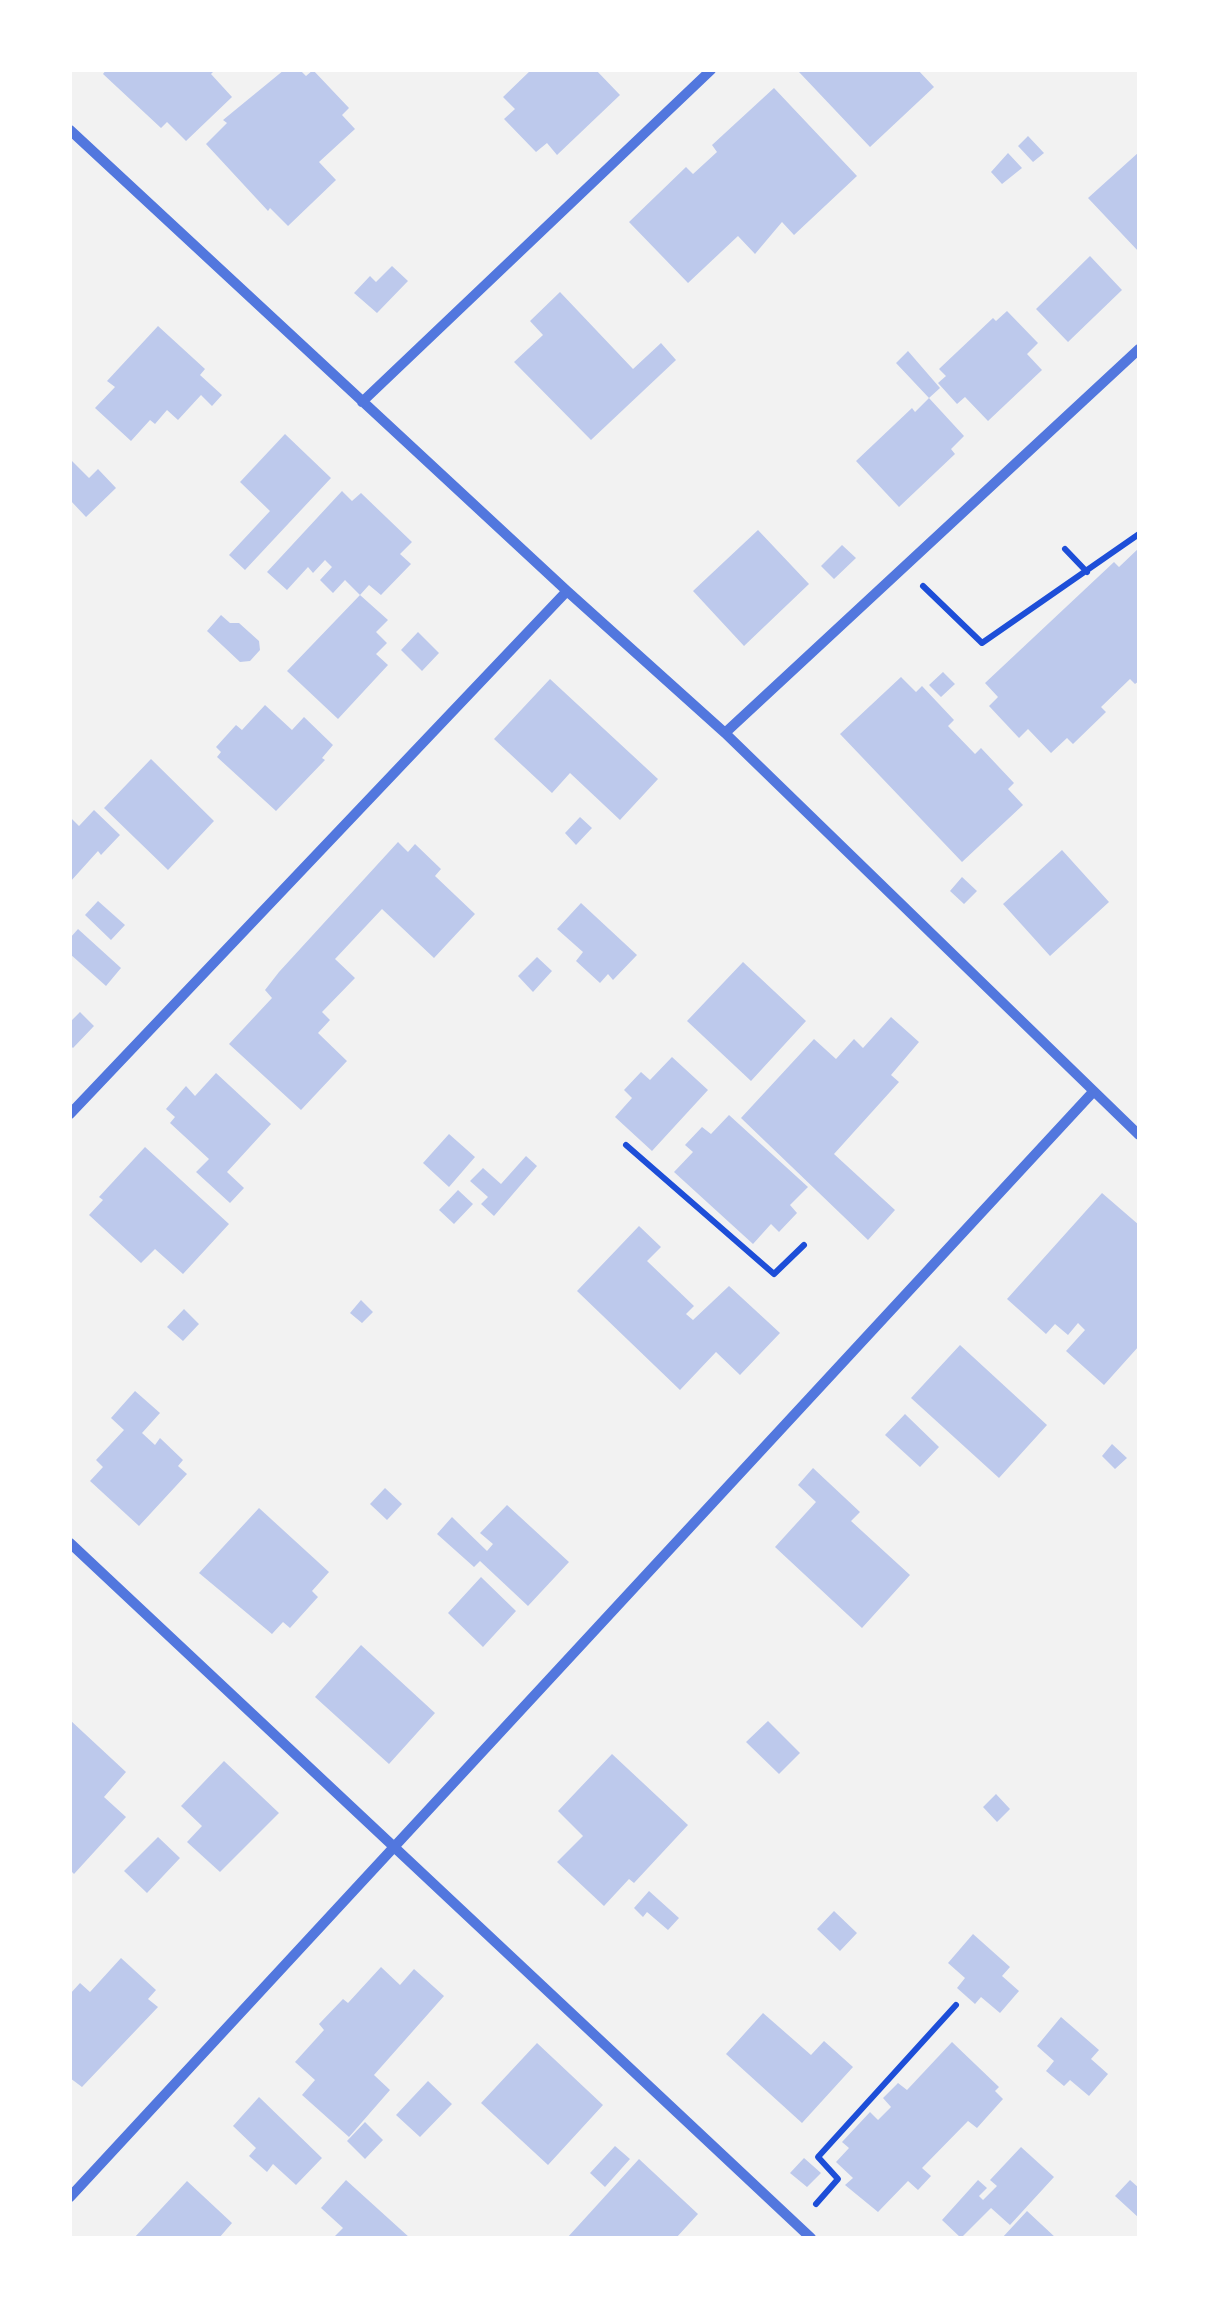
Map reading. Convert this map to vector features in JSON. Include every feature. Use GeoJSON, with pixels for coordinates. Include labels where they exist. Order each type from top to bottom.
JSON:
{"type":"FeatureCollection","features":[{"type":"Feature","properties":{"kind":"street"},"geometry":{"type":"LineString","coordinates":[[362,402],[711,70]]}},
{"type":"Feature","properties":{"kind":"street"},"geometry":{"type":"LineString","coordinates":[[70,130],[725,734],[1139,1134]]}},
{"type":"Feature","properties":{"kind":"street"},"geometry":{"type":"LineString","coordinates":[[725,734],[1139,349]]}},
{"type":"Feature","properties":{"kind":"street"},"geometry":{"type":"LineString","coordinates":[[70,1114],[567,591]]}},
{"type":"Feature","properties":{"kind":"street"},"geometry":{"type":"LineString","coordinates":[[70,2197],[1093,1092]]}},
{"type":"Feature","properties":{"kind":"street"},"geometry":{"type":"LineString","coordinates":[[70,1543],[811,2238]]}},
{"type":"Feature","properties":{"kind":"path"},"geometry":{"type":"LineString","coordinates":[[904,568],[982,644],[1139,534]]}},
{"type":"Feature","properties":{"kind":"path"},"geometry":{"type":"LineString","coordinates":[[1065,549],[1088,572]]}},
{"type":"Feature","properties":{"kind":"path"},"geometry":{"type":"LineString","coordinates":[[626,1145],[774,1274],[804,1245]]}},
{"type":"Feature","properties":{"kind":"path"},"geometry":{"type":"LineString","coordinates":[[798,2226],[838,2178],[818,2157],[956,2004]]}},
{"type":"Feature","properties":{"kind":"building"},"geometry":{"type":"Polygon","coordinates":[[[106,70],[215,70],[211,74],[232,97],[186,141],[167,122],[161,128],[103,74],[106,70]]]}},
{"type":"Feature","properties":{"kind":"building"},"geometry":{"type":"Polygon","coordinates":[[[284,70],[300,70],[306,76],[313,70],[349,108],[342,115],[355,129],[319,162],[336,180],[288,226],[270,208],[268,211],[206,144],[227,123],[223,120],[284,70]]]}},
{"type":"Feature","properties":{"kind":"building"},"geometry":{"type":"Polygon","coordinates":[[[531,70],[596,70],[620,95],[557,155],[547,143],[536,152],[504,119],[515,109],[503,97],[531,70]]]}},
{"type":"Feature","properties":{"kind":"building"},"geometry":{"type":"Polygon","coordinates":[[[801,70],[918,70],[934,87],[870,147],[801,70]]]}},
{"type":"Feature","properties":{"kind":"building"},"geometry":{"type":"Polygon","coordinates":[[[774,88],[857,176],[794,235],[782,222],[755,254],[738,236],[688,283],[629,222],[686,167],[693,174],[717,152],[712,145],[774,88]]]}},
{"type":"Feature","properties":{"kind":"building"},"geometry":{"type":"Polygon","coordinates":[[[1028,136],[1044,153],[1033,162],[1018,146],[1028,136]]]}},
{"type":"Feature","properties":{"kind":"building"},"geometry":{"type":"Polygon","coordinates":[[[1139,152],[1139,252],[1088,198],[1139,152]]]}},
{"type":"Feature","properties":{"kind":"building"},"geometry":{"type":"Polygon","coordinates":[[[1008,153],[1022,168],[1002,184],[991,172],[1008,153]]]}},
{"type":"Feature","properties":{"kind":"building"},"geometry":{"type":"Polygon","coordinates":[[[1090,256],[1122,290],[1068,342],[1036,309],[1090,256]]]}},
{"type":"Feature","properties":{"kind":"building"},"geometry":{"type":"Polygon","coordinates":[[[392,266],[408,281],[377,313],[354,293],[370,276],[376,282],[392,266]]]}},
{"type":"Feature","properties":{"kind":"building"},"geometry":{"type":"Polygon","coordinates":[[[560,292],[633,369],[661,343],[676,360],[591,440],[514,362],[543,335],[530,321],[560,292]]]}},
{"type":"Feature","properties":{"kind":"building"},"geometry":{"type":"Polygon","coordinates":[[[1007,311],[1038,343],[1027,354],[1042,370],[988,421],[965,397],[957,404],[938,383],[946,376],[939,369],[993,318],[996,321],[1007,311]]]}},
{"type":"Feature","properties":{"kind":"building"},"geometry":{"type":"Polygon","coordinates":[[[158,326],[205,369],[200,375],[222,395],[212,406],[201,395],[178,420],[167,410],[155,424],[150,420],[131,441],[95,408],[115,387],[107,381],[158,326]]]}},
{"type":"Feature","properties":{"kind":"building"},"geometry":{"type":"Polygon","coordinates":[[[908,351],[940,388],[929,398],[896,363],[908,351]]]}},
{"type":"Feature","properties":{"kind":"building"},"geometry":{"type":"Polygon","coordinates":[[[929,398],[964,436],[951,449],[955,454],[899,507],[856,461],[912,408],[915,412],[929,398]]]}},
{"type":"Feature","properties":{"kind":"building"},"geometry":{"type":"Polygon","coordinates":[[[285,434],[331,478],[245,570],[229,555],[270,511],[240,482],[285,434]]]}},
{"type":"Feature","properties":{"kind":"building"},"geometry":{"type":"Polygon","coordinates":[[[70,459],[89,478],[98,469],[116,488],[86,517],[70,500],[70,459]]]}},
{"type":"Feature","properties":{"kind":"building"},"geometry":{"type":"Polygon","coordinates":[[[342,491],[352,501],[361,493],[412,542],[400,554],[411,564],[381,595],[369,585],[360,595],[345,580],[333,593],[320,580],[332,567],[325,560],[313,573],[308,567],[287,590],[267,572],[342,491]]]}},
{"type":"Feature","properties":{"kind":"building"},"geometry":{"type":"Polygon","coordinates":[[[758,530],[809,584],[744,646],[693,591],[758,530]]]}},
{"type":"Feature","properties":{"kind":"building"},"geometry":{"type":"Polygon","coordinates":[[[842,545],[856,558],[834,579],[821,566],[842,545]]]}},
{"type":"Feature","properties":{"kind":"building"},"geometry":{"type":"Polygon","coordinates":[[[1139,548],[1139,681],[1135,684],[1130,679],[1101,707],[1106,712],[1073,744],[1067,738],[1051,753],[1028,729],[1019,738],[989,706],[998,697],[985,683],[1114,562],[1119,567],[1139,548]]]}},
{"type":"Feature","properties":{"kind":"building"},"geometry":{"type":"Polygon","coordinates":[[[360,595],[388,620],[376,632],[387,643],[376,654],[388,665],[338,719],[287,671],[360,595]]]}},
{"type":"Feature","properties":{"kind":"building"},"geometry":{"type":"Polygon","coordinates":[[[221,615],[230,623],[239,623],[259,641],[260,650],[250,661],[240,662],[207,631],[221,615]]]}},
{"type":"Feature","properties":{"kind":"building"},"geometry":{"type":"Polygon","coordinates":[[[418,632],[439,653],[422,671],[401,650],[418,632]]]}},
{"type":"Feature","properties":{"kind":"building"},"geometry":{"type":"Polygon","coordinates":[[[943,672],[955,684],[941,697],[929,685],[943,672]]]}},
{"type":"Feature","properties":{"kind":"building"},"geometry":{"type":"Polygon","coordinates":[[[901,677],[916,692],[922,686],[954,720],[948,726],[975,754],[981,748],[1014,783],[1008,789],[1023,805],[962,862],[840,734],[901,677]]]}},
{"type":"Feature","properties":{"kind":"building"},"geometry":{"type":"Polygon","coordinates":[[[550,679],[658,779],[620,820],[570,773],[552,793],[494,739],[550,679]]]}},
{"type":"Feature","properties":{"kind":"building"},"geometry":{"type":"Polygon","coordinates":[[[265,705],[292,730],[304,717],[333,745],[322,758],[325,760],[276,811],[217,757],[221,752],[216,747],[236,725],[242,730],[265,705]]]}},
{"type":"Feature","properties":{"kind":"building"},"geometry":{"type":"Polygon","coordinates":[[[151,759],[214,821],[168,870],[104,808],[151,759]]]}},
{"type":"Feature","properties":{"kind":"building"},"geometry":{"type":"Polygon","coordinates":[[[94,810],[120,835],[101,855],[98,851],[70,882],[70,817],[79,826],[94,810]]]}},
{"type":"Feature","properties":{"kind":"building"},"geometry":{"type":"Polygon","coordinates":[[[580,817],[592,828],[576,845],[565,833],[580,817]]]}},
{"type":"Feature","properties":{"kind":"building"},"geometry":{"type":"Polygon","coordinates":[[[398,842],[408,852],[415,844],[441,869],[435,876],[475,914],[434,958],[382,909],[335,959],[355,978],[322,1012],[330,1020],[318,1033],[347,1061],[301,1110],[229,1044],[272,998],[265,990],[279,972],[398,842]]]}},
{"type":"Feature","properties":{"kind":"building"},"geometry":{"type":"Polygon","coordinates":[[[1062,850],[1109,902],[1050,956],[1003,904],[1062,850]]]}},
{"type":"Feature","properties":{"kind":"building"},"geometry":{"type":"Polygon","coordinates":[[[962,877],[977,891],[964,904],[950,891],[962,877]]]}},
{"type":"Feature","properties":{"kind":"building"},"geometry":{"type":"Polygon","coordinates":[[[98,901],[125,925],[111,940],[85,915],[98,901]]]}},
{"type":"Feature","properties":{"kind":"building"},"geometry":{"type":"Polygon","coordinates":[[[581,903],[637,955],[613,980],[608,974],[600,983],[576,961],[583,952],[557,929],[581,903]]]}},
{"type":"Feature","properties":{"kind":"building"},"geometry":{"type":"Polygon","coordinates":[[[78,929],[121,968],[106,986],[70,954],[70,938],[78,929]]]}},
{"type":"Feature","properties":{"kind":"building"},"geometry":{"type":"Polygon","coordinates":[[[537,957],[552,971],[533,992],[518,976],[537,957]]]}},
{"type":"Feature","properties":{"kind":"building"},"geometry":{"type":"Polygon","coordinates":[[[743,962],[806,1021],[751,1081],[687,1021],[743,962]]]}},
{"type":"Feature","properties":{"kind":"building"},"geometry":{"type":"Polygon","coordinates":[[[80,1012],[94,1026],[73,1048],[70,1022],[80,1012]]]}},
{"type":"Feature","properties":{"kind":"building"},"geometry":{"type":"Polygon","coordinates":[[[891,1017],[919,1042],[891,1075],[899,1082],[834,1154],[895,1210],[868,1240],[741,1118],[814,1039],[836,1059],[854,1039],[863,1048],[891,1017]]]}},
{"type":"Feature","properties":{"kind":"building"},"geometry":{"type":"Polygon","coordinates":[[[672,1057],[708,1090],[652,1151],[615,1117],[632,1098],[624,1090],[641,1072],[650,1080],[672,1057]]]}},
{"type":"Feature","properties":{"kind":"building"},"geometry":{"type":"Polygon","coordinates":[[[216,1073],[271,1124],[227,1172],[244,1188],[230,1203],[196,1172],[209,1159],[170,1123],[175,1117],[166,1109],[186,1086],[195,1096],[216,1073]]]}},
{"type":"Feature","properties":{"kind":"building"},"geometry":{"type":"Polygon","coordinates":[[[729,1115],[808,1187],[790,1205],[797,1213],[779,1232],[771,1224],[753,1244],[674,1172],[693,1152],[685,1145],[702,1127],[711,1134],[729,1115]]]}},
{"type":"Feature","properties":{"kind":"building"},"geometry":{"type":"Polygon","coordinates":[[[449,1134],[475,1157],[449,1187],[423,1163],[449,1134]]]}},
{"type":"Feature","properties":{"kind":"building"},"geometry":{"type":"Polygon","coordinates":[[[145,1147],[229,1224],[183,1274],[155,1249],[141,1263],[89,1215],[103,1200],[99,1197],[145,1147]]]}},
{"type":"Feature","properties":{"kind":"building"},"geometry":{"type":"Polygon","coordinates":[[[526,1156],[537,1166],[494,1216],[481,1204],[488,1197],[470,1181],[483,1168],[501,1184],[526,1156]]]}},
{"type":"Feature","properties":{"kind":"building"},"geometry":{"type":"Polygon","coordinates":[[[458,1190],[473,1204],[454,1224],[439,1210],[458,1190]]]}},
{"type":"Feature","properties":{"kind":"building"},"geometry":{"type":"Polygon","coordinates":[[[1102,1193],[1139,1225],[1139,1346],[1104,1385],[1066,1351],[1085,1330],[1078,1323],[1068,1335],[1055,1324],[1046,1334],[1007,1299],[1102,1193]]]}},
{"type":"Feature","properties":{"kind":"building"},"geometry":{"type":"Polygon","coordinates":[[[639,1226],[661,1247],[647,1261],[694,1306],[686,1314],[693,1320],[729,1286],[780,1333],[740,1375],[716,1352],[680,1390],[577,1291],[639,1226]]]}},
{"type":"Feature","properties":{"kind":"building"},"geometry":{"type":"Polygon","coordinates":[[[361,1300],[373,1312],[362,1323],[350,1313],[361,1300]]]}},
{"type":"Feature","properties":{"kind":"building"},"geometry":{"type":"Polygon","coordinates":[[[184,1309],[199,1324],[183,1341],[167,1327],[184,1309]]]}},
{"type":"Feature","properties":{"kind":"building"},"geometry":{"type":"Polygon","coordinates":[[[960,1345],[1047,1425],[999,1478],[911,1398],[960,1345]]]}},
{"type":"Feature","properties":{"kind":"building"},"geometry":{"type":"Polygon","coordinates":[[[135,1391],[160,1413],[142,1433],[155,1445],[160,1438],[183,1460],[178,1466],[187,1474],[139,1526],[90,1481],[103,1467],[96,1460],[124,1430],[111,1418],[135,1391]]]}},
{"type":"Feature","properties":{"kind":"building"},"geometry":{"type":"Polygon","coordinates":[[[905,1414],[939,1447],[920,1467],[885,1435],[905,1414]]]}},
{"type":"Feature","properties":{"kind":"building"},"geometry":{"type":"Polygon","coordinates":[[[1112,1444],[1127,1458],[1115,1469],[1102,1456],[1112,1444]]]}},
{"type":"Feature","properties":{"kind":"building"},"geometry":{"type":"Polygon","coordinates":[[[813,1468],[860,1512],[851,1521],[910,1575],[862,1628],[775,1547],[816,1502],[798,1485],[813,1468]]]}},
{"type":"Feature","properties":{"kind":"building"},"geometry":{"type":"Polygon","coordinates":[[[385,1488],[402,1504],[387,1520],[370,1504],[385,1488]]]}},
{"type":"Feature","properties":{"kind":"building"},"geometry":{"type":"Polygon","coordinates":[[[507,1505],[569,1562],[528,1606],[480,1561],[474,1567],[437,1534],[452,1517],[487,1551],[493,1544],[480,1533],[507,1505]]]}},
{"type":"Feature","properties":{"kind":"building"},"geometry":{"type":"Polygon","coordinates":[[[259,1508],[329,1572],[312,1591],[318,1597],[290,1628],[283,1622],[272,1634],[199,1573],[259,1508]]]}},
{"type":"Feature","properties":{"kind":"building"},"geometry":{"type":"Polygon","coordinates":[[[481,1577],[516,1611],[483,1647],[448,1613],[481,1577]]]}},
{"type":"Feature","properties":{"kind":"building"},"geometry":{"type":"Polygon","coordinates":[[[361,1645],[435,1713],[389,1764],[315,1697],[361,1645]]]}},
{"type":"Feature","properties":{"kind":"building"},"geometry":{"type":"Polygon","coordinates":[[[70,1720],[126,1772],[104,1797],[126,1817],[74,1874],[70,1870],[70,1720]]]}},
{"type":"Feature","properties":{"kind":"building"},"geometry":{"type":"Polygon","coordinates":[[[768,1721],[800,1753],[779,1774],[746,1742],[768,1721]]]}},
{"type":"Feature","properties":{"kind":"building"},"geometry":{"type":"Polygon","coordinates":[[[612,1754],[688,1825],[634,1883],[629,1879],[604,1906],[557,1862],[583,1836],[558,1811],[612,1754]]]}},
{"type":"Feature","properties":{"kind":"building"},"geometry":{"type":"Polygon","coordinates":[[[224,1761],[279,1813],[220,1872],[187,1842],[202,1826],[181,1806],[224,1761]]]}},
{"type":"Feature","properties":{"kind":"building"},"geometry":{"type":"Polygon","coordinates":[[[996,1794],[1010,1809],[997,1822],[983,1807],[996,1794]]]}},
{"type":"Feature","properties":{"kind":"building"},"geometry":{"type":"Polygon","coordinates":[[[158,1837],[180,1858],[147,1893],[124,1871],[158,1837]]]}},
{"type":"Feature","properties":{"kind":"building"},"geometry":{"type":"Polygon","coordinates":[[[649,1891],[679,1918],[668,1930],[647,1912],[643,1917],[634,1908],[649,1891]]]}},
{"type":"Feature","properties":{"kind":"building"},"geometry":{"type":"Polygon","coordinates":[[[834,1911],[857,1933],[840,1951],[817,1929],[834,1911]]]}},
{"type":"Feature","properties":{"kind":"building"},"geometry":{"type":"Polygon","coordinates":[[[973,1934],[1010,1967],[1002,1976],[1019,1991],[1000,2013],[981,1997],[975,2004],[957,1988],[965,1978],[948,1963],[973,1934]]]}},
{"type":"Feature","properties":{"kind":"building"},"geometry":{"type":"Polygon","coordinates":[[[121,1958],[156,1990],[148,1999],[158,2007],[82,2087],[70,2078],[70,1994],[80,1983],[90,1992],[121,1958]]]}},
{"type":"Feature","properties":{"kind":"building"},"geometry":{"type":"Polygon","coordinates":[[[381,1967],[400,1985],[414,1969],[444,1996],[374,2075],[390,2090],[349,2137],[302,2095],[315,2080],[295,2062],[324,2030],[319,2024],[343,1999],[348,2003],[381,1967]]]}},
{"type":"Feature","properties":{"kind":"building"},"geometry":{"type":"Polygon","coordinates":[[[763,2013],[811,2055],[824,2041],[853,2067],[802,2123],[726,2054],[763,2013]]]}},
{"type":"Feature","properties":{"kind":"building"},"geometry":{"type":"Polygon","coordinates":[[[1061,2017],[1099,2050],[1091,2059],[1108,2074],[1089,2096],[1070,2080],[1064,2086],[1046,2071],[1054,2061],[1037,2046],[1061,2017]]]}},
{"type":"Feature","properties":{"kind":"building"},"geometry":{"type":"Polygon","coordinates":[[[952,2042],[999,2087],[995,2091],[1003,2099],[977,2128],[968,2121],[922,2168],[931,2176],[918,2190],[908,2181],[878,2212],[845,2185],[853,2178],[836,2162],[849,2148],[842,2142],[870,2112],[878,2120],[891,2107],[883,2098],[898,2083],[907,2090],[952,2042]]]}},
{"type":"Feature","properties":{"kind":"building"},"geometry":{"type":"Polygon","coordinates":[[[537,2043],[603,2105],[548,2165],[481,2103],[537,2043]]]}},
{"type":"Feature","properties":{"kind":"building"},"geometry":{"type":"Polygon","coordinates":[[[428,2081],[452,2104],[420,2137],[396,2115],[428,2081]]]}},
{"type":"Feature","properties":{"kind":"building"},"geometry":{"type":"Polygon","coordinates":[[[259,2097],[322,2158],[296,2185],[273,2164],[267,2172],[249,2156],[256,2148],[233,2126],[259,2097]]]}},
{"type":"Feature","properties":{"kind":"building"},"geometry":{"type":"Polygon","coordinates":[[[365,2122],[383,2140],[365,2159],[347,2141],[365,2122]]]}},
{"type":"Feature","properties":{"kind":"building"},"geometry":{"type":"Polygon","coordinates":[[[615,2146],[630,2159],[605,2187],[590,2173],[615,2146]]]}},
{"type":"Feature","properties":{"kind":"building"},"geometry":{"type":"Polygon","coordinates":[[[1021,2147],[1054,2177],[1010,2225],[991,2208],[961,2238],[942,2220],[978,2180],[987,2188],[979,2196],[983,2200],[997,2186],[990,2180],[1021,2147]]]}},
{"type":"Feature","properties":{"kind":"building"},"geometry":{"type":"Polygon","coordinates":[[[804,2158],[821,2173],[807,2187],[790,2173],[804,2158]]]}},
{"type":"Feature","properties":{"kind":"building"},"geometry":{"type":"Polygon","coordinates":[[[639,2159],[698,2214],[676,2238],[567,2238],[639,2159]]]}},
{"type":"Feature","properties":{"kind":"building"},"geometry":{"type":"Polygon","coordinates":[[[346,2180],[410,2238],[335,2236],[343,2228],[321,2208],[346,2180]]]}},
{"type":"Feature","properties":{"kind":"building"},"geometry":{"type":"Polygon","coordinates":[[[1130,2180],[1139,2188],[1139,2218],[1115,2196],[1130,2180]]]}},
{"type":"Feature","properties":{"kind":"building"},"geometry":{"type":"Polygon","coordinates":[[[187,2181],[232,2223],[219,2238],[134,2238],[187,2181]]]}},
{"type":"Feature","properties":{"kind":"building"},"geometry":{"type":"Polygon","coordinates":[[[1027,2211],[1056,2238],[1002,2238],[1027,2211]]]}}]}
